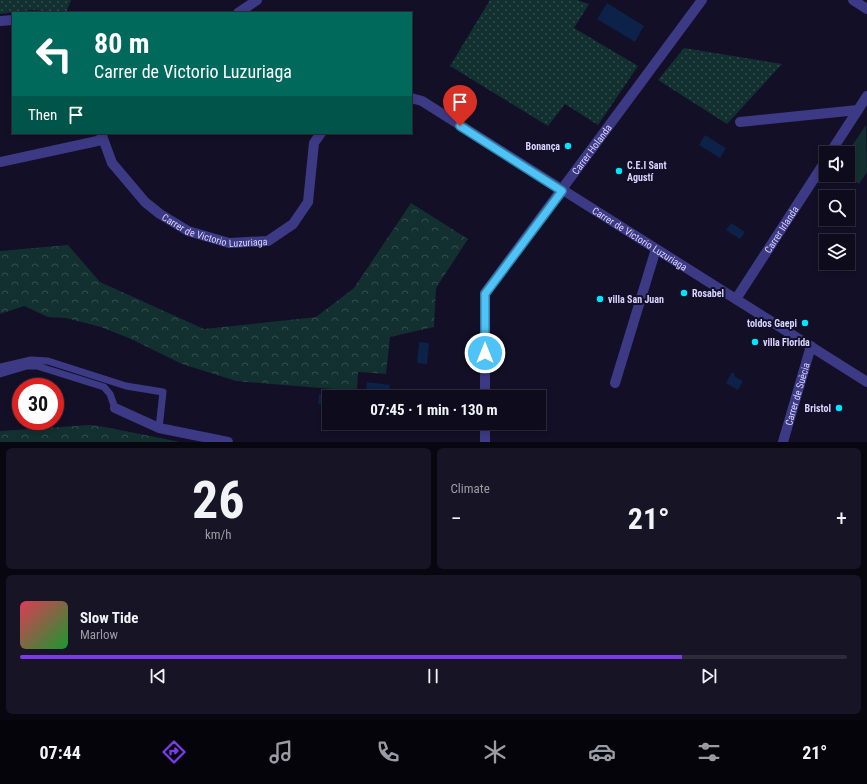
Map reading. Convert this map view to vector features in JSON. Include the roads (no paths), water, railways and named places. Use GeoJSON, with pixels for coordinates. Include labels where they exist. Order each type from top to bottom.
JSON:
{"type":"FeatureCollection","features":[{"type":"Feature","properties":{"kind":"street"},"geometry":{"type":"LineString","coordinates":[[239,12],[257,0]]}},
{"type":"Feature","properties":{"kind":"street","name":"Carrer Holanda"},"geometry":{"type":"LineString","coordinates":[[485,390],[485,294],[702,0]]}},
{"type":"Feature","properties":{"kind":"street"},"geometry":{"type":"LineString","coordinates":[[853,0],[867,9]]}},
{"type":"Feature","properties":{"kind":"street"},"geometry":{"type":"LineString","coordinates":[[0,21],[12,20]]}},
{"type":"Feature","properties":{"kind":"street"},"geometry":{"type":"LineString","coordinates":[[835,146],[867,96]]}},
{"type":"Feature","properties":{"kind":"street","name":"Carrer de Victorio Luzuriaga"},"geometry":{"type":"LineString","coordinates":[[412,98],[422,101],[562,191],[867,382]]}},
{"type":"Feature","properties":{"kind":"street"},"geometry":{"type":"LineString","coordinates":[[740,122],[858,110]]}},
{"type":"Feature","properties":{"kind":"street","name":"Carrer de Victorio Luzuriaga"},"geometry":{"type":"LineString","coordinates":[[101,136],[112,163],[145,202],[160,214],[188,231],[229,243],[268,241],[293,224],[308,202],[314,143],[320,134]]}},
{"type":"Feature","properties":{"kind":"street"},"geometry":{"type":"LineString","coordinates":[[0,162],[101,136]]}},
{"type":"Feature","properties":{"kind":"street","name":"Carrer Irlanda"},"geometry":{"type":"LineString","coordinates":[[736,299],[819,171]]}},
{"type":"Feature","properties":{"kind":"street"},"geometry":{"type":"LineString","coordinates":[[616,383],[656,249]]}},
{"type":"Feature","properties":{"kind":"street","name":"Carrer de Suècia"},"geometry":{"type":"LineString","coordinates":[[783,442],[811,346]]}},
{"type":"Feature","properties":{"kind":"street"},"geometry":{"type":"LineString","coordinates":[[115,408],[159,428],[228,442]]}},
{"type":"Feature","properties":{"kind":"street"},"geometry":{"type":"LineString","coordinates":[[485,430],[485,442]]}},
{"type":"Feature","properties":{"kind":"lane"},"geometry":{"type":"LineString","coordinates":[[0,367],[31,360],[48,361],[126,386],[163,392],[159,428]]}},
{"type":"Feature","properties":{"kind":"lane"},"geometry":{"type":"LineString","coordinates":[[0,374],[27,366],[37,366],[104,387],[110,394],[115,408]]}},
{"type":"Feature","properties":{"kind":"water"},"geometry":{"type":"Polygon","coordinates":[[[607,3],[644,26],[635,42],[597,19],[607,3]]]}},
{"type":"Feature","properties":{"kind":"water"},"geometry":{"type":"Polygon","coordinates":[[[705,135],[726,148],[720,158],[699,145],[705,135]]]}},
{"type":"Feature","properties":{"kind":"water"},"geometry":{"type":"Polygon","coordinates":[[[731,223],[745,232],[740,239],[726,230],[731,223]]]}},
{"type":"Feature","properties":{"kind":"water"},"geometry":{"type":"Polygon","coordinates":[[[419,342],[429,343],[427,364],[417,363],[419,342]]]}},
{"type":"Feature","properties":{"kind":"water"},"geometry":{"type":"Polygon","coordinates":[[[732,372],[735,374],[734,376],[743,381],[738,390],[726,383],[732,372]]]}},
{"type":"Feature","properties":{"kind":"water"},"geometry":{"type":"Polygon","coordinates":[[[367,382],[390,385],[389,390],[366,390],[367,382]]]}},
{"type":"Feature","properties":{"kind":"water"},"geometry":{"type":"Polygon","coordinates":[[[319,394],[322,394],[322,405],[318,404],[319,394]]]}},
{"type":"Feature","properties":{"kind":"place","name":"Bonança"},"geometry":{"type":"Point","coordinates":[568,146]}},
{"type":"Feature","properties":{"kind":"place","name":"C.E.I Sant Agustí"},"geometry":{"type":"Point","coordinates":[619,171]}},
{"type":"Feature","properties":{"kind":"place","name":"Rosabel"},"geometry":{"type":"Point","coordinates":[684,293]}},
{"type":"Feature","properties":{"kind":"place","name":"villa San Juan"},"geometry":{"type":"Point","coordinates":[600,299]}},
{"type":"Feature","properties":{"kind":"place","name":"toldos Gaepi"},"geometry":{"type":"Point","coordinates":[805,323]}},
{"type":"Feature","properties":{"kind":"place","name":"villa Florida"},"geometry":{"type":"Point","coordinates":[755,342]}},
{"type":"Feature","properties":{"kind":"place","name":"Bristol"},"geometry":{"type":"Point","coordinates":[839,408]}}]}
